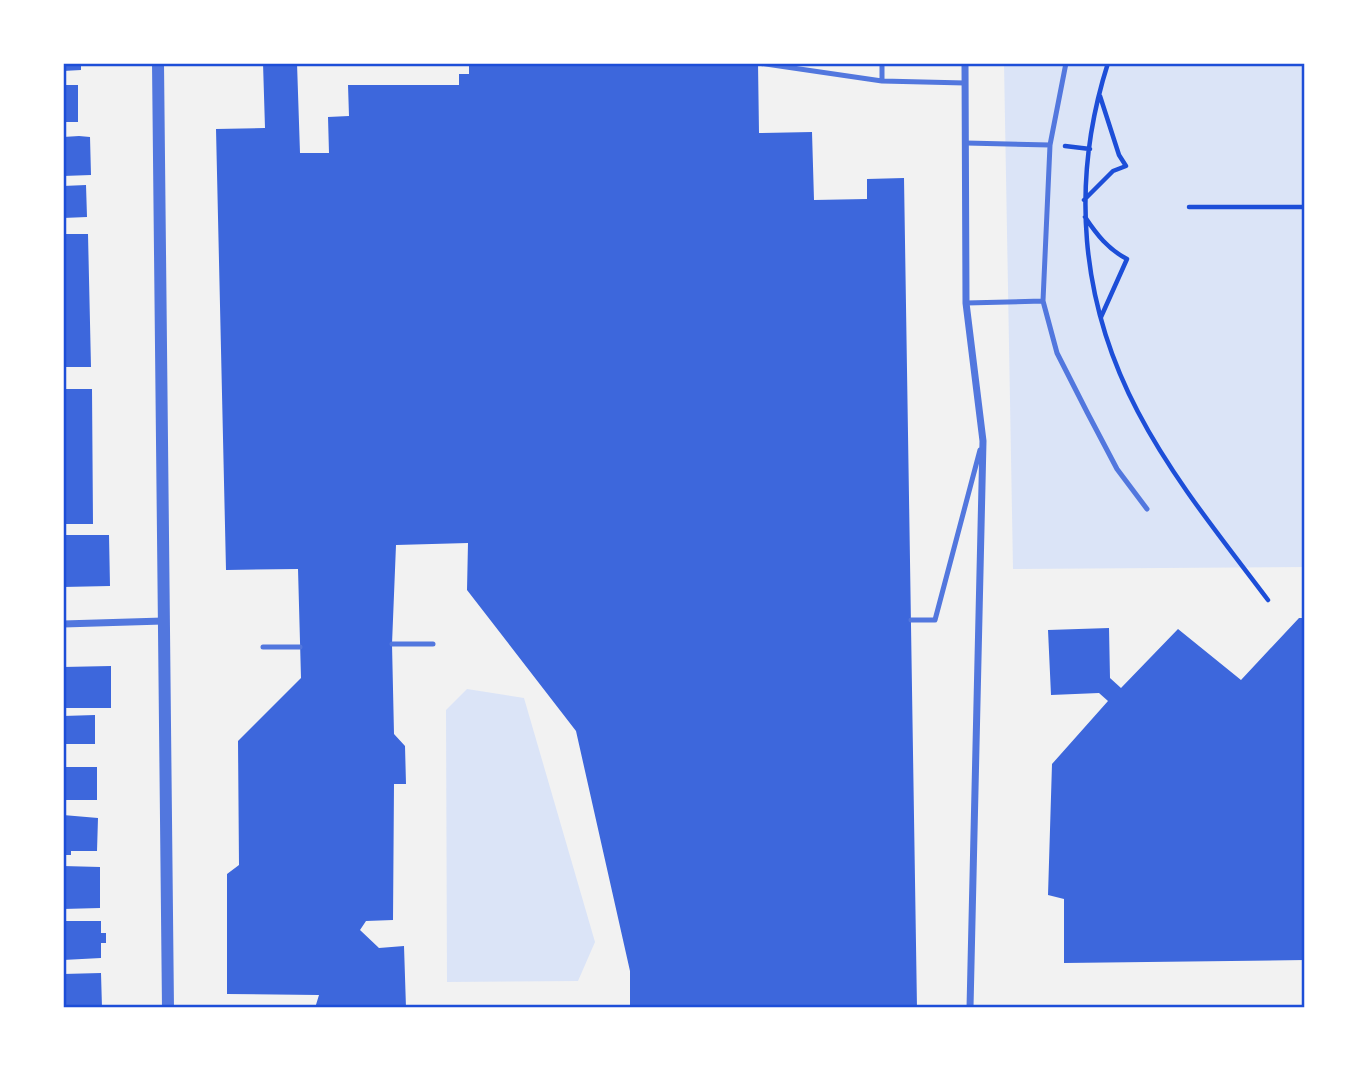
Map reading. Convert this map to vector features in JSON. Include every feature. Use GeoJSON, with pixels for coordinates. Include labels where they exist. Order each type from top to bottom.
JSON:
{"type":"FeatureCollection","features":[{"type":"Feature","properties":{"kind":"street"},"geometry":{"type":"LineString","coordinates":[[158,63],[168,1008]]}},
{"type":"Feature","properties":{"kind":"street"},"geometry":{"type":"LineString","coordinates":[[965,63],[966,303],[983,441],[970,1008]]}},
{"type":"Feature","properties":{"kind":"street"},"geometry":{"type":"LineString","coordinates":[[63,624],[163,621]]}},
{"type":"Feature","properties":{"kind":"lane"},"geometry":{"type":"LineString","coordinates":[[758,63],[882,81],[965,83]]}},
{"type":"Feature","properties":{"kind":"lane"},"geometry":{"type":"LineString","coordinates":[[882,63],[882,81]]}},
{"type":"Feature","properties":{"kind":"lane"},"geometry":{"type":"LineString","coordinates":[[1066,63],[1050,145],[1043,301],[1057,353],[1118,469],[1147,509]]}},
{"type":"Feature","properties":{"kind":"lane"},"geometry":{"type":"LineString","coordinates":[[966,143],[1050,145]]}},
{"type":"Feature","properties":{"kind":"lane"},"geometry":{"type":"LineString","coordinates":[[966,303],[1043,301]]}},
{"type":"Feature","properties":{"kind":"lane"},"geometry":{"type":"LineString","coordinates":[[911,620],[935,620],[983,441]]}},
{"type":"Feature","properties":{"kind":"lane"},"geometry":{"type":"LineString","coordinates":[[392,644],[433,644]]}},
{"type":"Feature","properties":{"kind":"lane"},"geometry":{"type":"LineString","coordinates":[[263,647],[300,646]]}},
{"type":"Feature","properties":{"kind":"path"},"geometry":{"type":"LineString","coordinates":[[1108,63],[1099,92],[1084,200],[1088,268],[1100,318],[1138,412],[1196,503],[1268,600]]}},
{"type":"Feature","properties":{"kind":"path"},"geometry":{"type":"LineString","coordinates":[[1084,200],[1113,171],[1126,166],[1119,155],[1099,92]]}},
{"type":"Feature","properties":{"kind":"path"},"geometry":{"type":"LineString","coordinates":[[1050,145],[1090,149]]}},
{"type":"Feature","properties":{"kind":"path"},"geometry":{"type":"LineString","coordinates":[[1189,207],[1305,207]]}},
{"type":"Feature","properties":{"kind":"path"},"geometry":{"type":"LineString","coordinates":[[1084,215],[1098,237],[1114,253],[1127,259],[1100,318]]}},
{"type":"Feature","properties":{"kind":"shaded area"},"geometry":{"type":"Polygon","coordinates":[[[1004,63],[1305,63],[1305,567],[1013,569],[1004,63]]]}},
{"type":"Feature","properties":{"kind":"shaded area"},"geometry":{"type":"Polygon","coordinates":[[[467,689],[524,698],[595,942],[578,981],[447,982],[446,710],[467,689]]]}},
{"type":"Feature","properties":{"kind":"building"},"geometry":{"type":"Polygon","coordinates":[[[63,63],[81,63],[81,70],[63,71],[63,63]]]}},
{"type":"Feature","properties":{"kind":"building"},"geometry":{"type":"Polygon","coordinates":[[[263,63],[297,63],[300,153],[329,153],[328,117],[349,116],[348,85],[459,85],[459,74],[469,74],[469,65],[758,63],[759,133],[812,132],[814,200],[867,199],[867,179],[904,178],[917,1008],[630,1008],[630,971],[576,731],[467,590],[468,543],[396,545],[392,644],[394,734],[405,746],[406,784],[394,784],[393,920],[366,921],[360,930],[379,948],[404,946],[406,1008],[315,1008],[319,995],[227,994],[227,874],[239,865],[238,741],[301,678],[298,569],[226,570],[216,129],[265,128],[263,63]]]}},
{"type":"Feature","properties":{"kind":"building"},"geometry":{"type":"Polygon","coordinates":[[[63,85],[78,85],[78,122],[63,122],[63,85]]]}},
{"type":"Feature","properties":{"kind":"building"},"geometry":{"type":"Polygon","coordinates":[[[63,137],[90,137],[91,175],[63,176],[63,137]]]}},
{"type":"Feature","properties":{"kind":"building"},"geometry":{"type":"Polygon","coordinates":[[[86,185],[87,217],[63,218],[63,186],[86,185]]]}},
{"type":"Feature","properties":{"kind":"building"},"geometry":{"type":"Polygon","coordinates":[[[63,234],[88,234],[91,367],[63,367],[63,234]]]}},
{"type":"Feature","properties":{"kind":"building"},"geometry":{"type":"Polygon","coordinates":[[[63,389],[92,389],[93,524],[63,524],[63,389]]]}},
{"type":"Feature","properties":{"kind":"building"},"geometry":{"type":"Polygon","coordinates":[[[63,535],[109,535],[110,586],[63,587],[63,535]]]}},
{"type":"Feature","properties":{"kind":"building"},"geometry":{"type":"Polygon","coordinates":[[[1299,618],[1305,618],[1305,960],[1064,963],[1064,899],[1048,895],[1052,764],[1108,701],[1099,693],[1051,695],[1048,630],[1109,628],[1110,678],[1121,688],[1178,629],[1241,680],[1299,618]]]}},
{"type":"Feature","properties":{"kind":"building"},"geometry":{"type":"Polygon","coordinates":[[[111,666],[111,708],[63,708],[63,667],[111,666]]]}},
{"type":"Feature","properties":{"kind":"building"},"geometry":{"type":"Polygon","coordinates":[[[95,715],[95,744],[63,744],[63,716],[95,715]]]}},
{"type":"Feature","properties":{"kind":"building"},"geometry":{"type":"Polygon","coordinates":[[[63,767],[97,767],[97,800],[63,800],[63,767]]]}},
{"type":"Feature","properties":{"kind":"building"},"geometry":{"type":"Polygon","coordinates":[[[63,815],[98,818],[97,851],[71,851],[71,855],[63,855],[63,815]]]}},
{"type":"Feature","properties":{"kind":"building"},"geometry":{"type":"Polygon","coordinates":[[[63,866],[100,867],[100,908],[63,909],[63,866]]]}},
{"type":"Feature","properties":{"kind":"building"},"geometry":{"type":"Polygon","coordinates":[[[63,921],[101,921],[101,933],[106,933],[106,943],[101,943],[101,958],[63,960],[63,921]]]}},
{"type":"Feature","properties":{"kind":"building"},"geometry":{"type":"Polygon","coordinates":[[[101,973],[102,1008],[63,1008],[63,974],[101,973]]]}}]}
